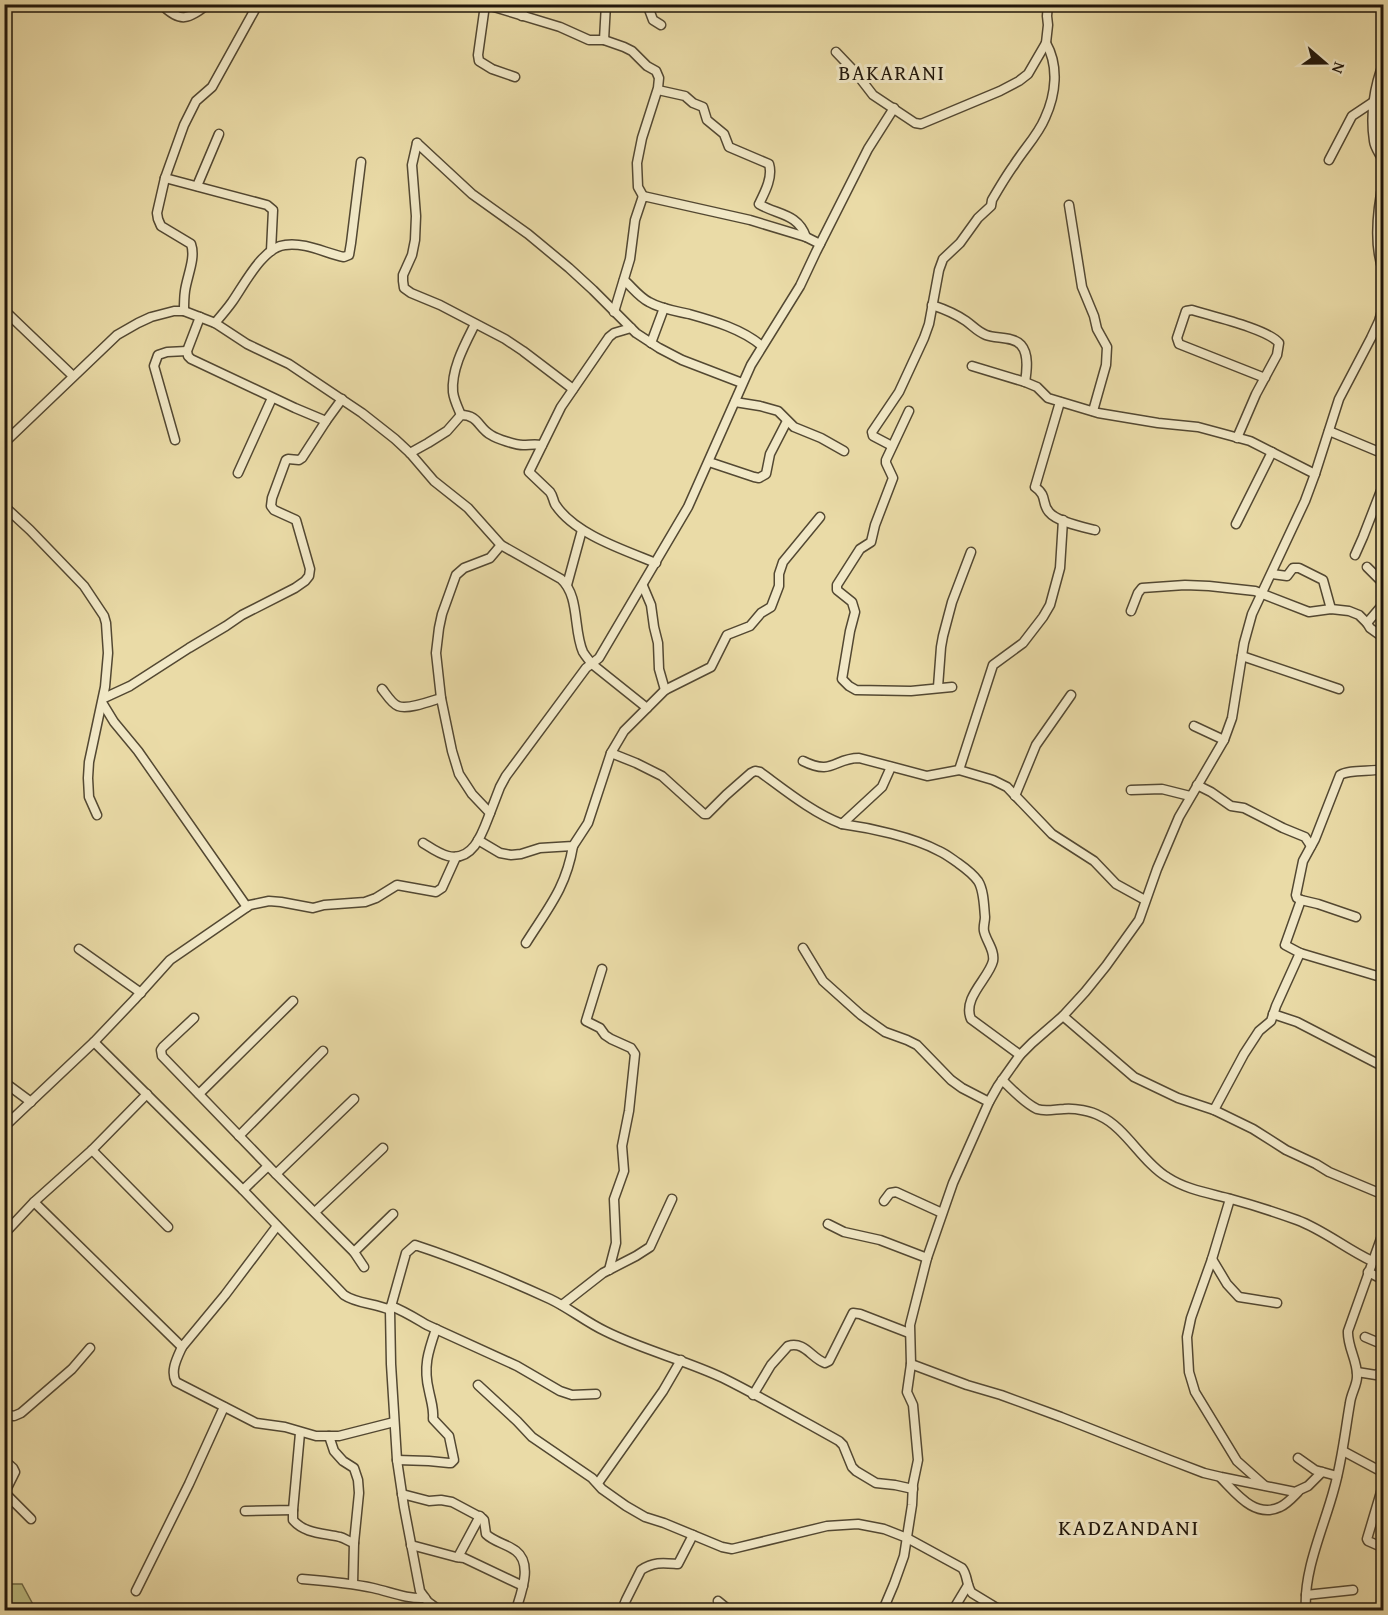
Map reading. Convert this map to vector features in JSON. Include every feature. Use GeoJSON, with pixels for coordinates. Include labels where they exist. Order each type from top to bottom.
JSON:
{"type":"FeatureCollection","features":[{"type":"Feature","properties":{"kind":"street"},"geometry":{"type":"LineString","coordinates":[[161,4],[175,16],[184,18],[193,16],[208,4]]}},
{"type":"Feature","properties":{"kind":"street"},"geometry":{"type":"LineString","coordinates":[[184,311],[185,290],[193,254],[192,246],[161,226],[158,219],[157,213],[165,178],[184,125],[196,101],[212,87],[258,4]]}},
{"type":"Feature","properties":{"kind":"street"},"geometry":{"type":"LineString","coordinates":[[522,16],[524,4]]}},
{"type":"Feature","properties":{"kind":"street"},"geometry":{"type":"LineString","coordinates":[[604,40],[606,4]]}},
{"type":"Feature","properties":{"kind":"street"},"geometry":{"type":"LineString","coordinates":[[646,4],[651,17],[661,25]]}},
{"type":"Feature","properties":{"kind":"street"},"geometry":{"type":"LineString","coordinates":[[892,446],[873,436],[872,432],[906,378],[924,338],[929,324],[939,270],[945,256],[969,233],[978,218],[991,206],[992,200],[1045,119],[1050,104],[1055,69],[1052,54],[1046,43],[1047,4]]}},
{"type":"Feature","properties":{"kind":"street"},"geometry":{"type":"LineString","coordinates":[[515,77],[492,69],[480,61],[478,55],[484,5],[560,27],[589,40],[604,40],[630,50],[647,66],[654,69],[659,78],[658,90],[642,138],[637,163],[638,187],[643,196],[635,220],[630,259],[614,312]]}},
{"type":"Feature","properties":{"kind":"street"},"geometry":{"type":"LineString","coordinates":[[836,52],[873,95],[919,124],[1011,86],[1032,68],[1046,43]]}},
{"type":"Feature","properties":{"kind":"street"},"geometry":{"type":"LineString","coordinates":[[1383,62],[1373,102],[1374,142],[1383,163]]}},
{"type":"Feature","properties":{"kind":"street"},"geometry":{"type":"LineString","coordinates":[[658,90],[685,96],[693,103],[701,105],[707,120],[724,134],[729,147],[769,164],[768,182],[759,204],[798,222],[806,237]]}},
{"type":"Feature","properties":{"kind":"street"},"geometry":{"type":"LineString","coordinates":[[1329,160],[1352,116],[1373,102]]}},
{"type":"Feature","properties":{"kind":"street"},"geometry":{"type":"LineString","coordinates":[[423,843],[450,857],[468,854],[478,840],[500,786],[514,765],[566,693],[586,668],[599,658],[688,507],[742,383],[762,346],[800,286],[868,149],[894,108]]}},
{"type":"Feature","properties":{"kind":"street"},"geometry":{"type":"LineString","coordinates":[[197,186],[219,134]]}},
{"type":"Feature","properties":{"kind":"street"},"geometry":{"type":"LineString","coordinates":[[573,389],[505,339],[411,292],[403,285],[403,275],[412,255],[415,240],[416,216],[412,165],[417,143],[472,194],[528,234],[569,268],[631,328],[651,343],[682,360],[742,383]]}},
{"type":"Feature","properties":{"kind":"street"},"geometry":{"type":"LineString","coordinates":[[215,323],[263,259],[279,246],[286,244],[344,256],[349,255],[361,162]]}},
{"type":"Feature","properties":{"kind":"street"},"geometry":{"type":"LineString","coordinates":[[165,178],[267,205],[273,210],[271,251]]}},
{"type":"Feature","properties":{"kind":"street"},"geometry":{"type":"LineString","coordinates":[[1383,178],[1377,243],[1383,273]]}},
{"type":"Feature","properties":{"kind":"street"},"geometry":{"type":"LineString","coordinates":[[643,196],[750,220],[806,237],[820,244]]}},
{"type":"Feature","properties":{"kind":"street"},"geometry":{"type":"LineString","coordinates":[[1069,205],[1082,287],[1097,329],[1107,347],[1106,364],[1093,411]]}},
{"type":"Feature","properties":{"kind":"street"},"geometry":{"type":"LineString","coordinates":[[624,280],[645,299],[664,308],[704,318],[749,335],[762,346]]}},
{"type":"Feature","properties":{"kind":"street"},"geometry":{"type":"LineString","coordinates":[[883,1611],[904,1556],[918,1457],[913,1405],[907,1392],[911,1364],[910,1325],[927,1258],[952,1184],[989,1102],[1002,1080],[1020,1055],[1063,1016],[1099,974],[1136,924],[1179,817],[1224,740],[1235,706],[1245,635],[1252,614],[1305,501],[1341,394],[1379,321],[1383,304]]}},
{"type":"Feature","properties":{"kind":"street"},"geometry":{"type":"LineString","coordinates":[[932,305],[960,317],[987,335],[1018,342],[1025,352],[1027,364],[1025,382]]}},
{"type":"Feature","properties":{"kind":"street"},"geometry":{"type":"LineString","coordinates":[[651,343],[664,308]]}},
{"type":"Feature","properties":{"kind":"street"},"geometry":{"type":"LineString","coordinates":[[4,310],[73,376]]}},
{"type":"Feature","properties":{"kind":"street"},"geometry":{"type":"LineString","coordinates":[[1237,438],[1280,346],[1278,341],[1251,328],[1186,310],[1177,339],[1179,345],[1264,378]]}},
{"type":"Feature","properties":{"kind":"street"},"geometry":{"type":"LineString","coordinates":[[4,443],[113,338],[127,329],[151,317],[174,311],[184,311],[215,323],[247,344],[297,368],[342,399],[395,439],[434,481],[468,508],[501,545],[557,576],[567,585],[572,596],[581,647],[586,656],[592,664],[646,708]]}},
{"type":"Feature","properties":{"kind":"street"},"geometry":{"type":"LineString","coordinates":[[200,317],[187,351],[188,357],[272,398],[326,421]]}},
{"type":"Feature","properties":{"kind":"street"},"geometry":{"type":"LineString","coordinates":[[461,415],[453,390],[461,354],[475,324]]}},
{"type":"Feature","properties":{"kind":"street"},"geometry":{"type":"LineString","coordinates":[[631,328],[611,335],[561,407],[529,472],[553,495],[555,504],[582,531],[656,563]]}},
{"type":"Feature","properties":{"kind":"street"},"geometry":{"type":"LineString","coordinates":[[175,440],[154,366],[158,356],[167,352],[187,351]]}},
{"type":"Feature","properties":{"kind":"street"},"geometry":{"type":"LineString","coordinates":[[972,366],[1025,382],[1036,387],[1048,398],[1093,411],[1158,423],[1198,427],[1250,441],[1315,474]]}},
{"type":"Feature","properties":{"kind":"street"},"geometry":{"type":"LineString","coordinates":[[237,473],[272,398]]}},
{"type":"Feature","properties":{"kind":"street"},"geometry":{"type":"LineString","coordinates":[[103,701],[242,615],[295,588],[309,576],[310,569],[296,520],[274,510],[271,502],[286,460],[302,458],[342,399]]}},
{"type":"Feature","properties":{"kind":"street"},"geometry":{"type":"LineString","coordinates":[[735,402],[772,408],[794,427],[844,451]]}},
{"type":"Feature","properties":{"kind":"street"},"geometry":{"type":"LineString","coordinates":[[1060,402],[1035,487],[1044,495],[1049,512],[1063,520],[1095,530]]}},
{"type":"Feature","properties":{"kind":"street"},"geometry":{"type":"LineString","coordinates":[[909,411],[886,463],[893,478],[871,542],[860,549],[837,585],[837,590],[852,602],[855,612],[842,679],[856,690],[912,691],[952,687]]}},
{"type":"Feature","properties":{"kind":"street"},"geometry":{"type":"LineString","coordinates":[[461,415],[473,417],[485,431],[499,438],[522,445],[529,443],[542,445]]}},
{"type":"Feature","properties":{"kind":"street"},"geometry":{"type":"LineString","coordinates":[[410,453],[447,431],[461,415]]}},
{"type":"Feature","properties":{"kind":"street"},"geometry":{"type":"LineString","coordinates":[[709,462],[754,477],[763,476],[770,454],[787,421]]}},
{"type":"Feature","properties":{"kind":"street"},"geometry":{"type":"LineString","coordinates":[[1329,431],[1383,454]]}},
{"type":"Feature","properties":{"kind":"street"},"geometry":{"type":"LineString","coordinates":[[1236,524],[1272,452]]}},
{"type":"Feature","properties":{"kind":"street"},"geometry":{"type":"LineString","coordinates":[[1355,555],[1383,483]]}},
{"type":"Feature","properties":{"kind":"street"},"geometry":{"type":"LineString","coordinates":[[4,506],[84,586],[104,616],[108,653],[103,701],[88,778],[89,797],[97,815]]}},
{"type":"Feature","properties":{"kind":"street"},"geometry":{"type":"LineString","coordinates":[[526,943],[555,900],[568,869],[573,846],[589,820],[611,753],[624,731],[664,690],[707,670],[713,664],[727,635],[750,626],[771,607],[779,586],[779,574],[783,562],[820,517]]}},
{"type":"Feature","properties":{"kind":"street"},"geometry":{"type":"LineString","coordinates":[[959,770],[993,665],[1023,643],[1050,605],[1060,568],[1063,520]]}},
{"type":"Feature","properties":{"kind":"street"},"geometry":{"type":"LineString","coordinates":[[567,585],[582,531]]}},
{"type":"Feature","properties":{"kind":"street"},"geometry":{"type":"LineString","coordinates":[[490,813],[472,794],[459,774],[441,698],[437,645],[442,614],[456,575],[464,568],[490,558],[501,545]]}},
{"type":"Feature","properties":{"kind":"street"},"geometry":{"type":"LineString","coordinates":[[938,687],[943,636],[952,603],[971,552]]}},
{"type":"Feature","properties":{"kind":"street"},"geometry":{"type":"LineString","coordinates":[[1367,567],[1383,584]]}},
{"type":"Feature","properties":{"kind":"street"},"geometry":{"type":"LineString","coordinates":[[1272,574],[1287,576],[1293,568],[1299,568],[1323,580],[1331,609]]}},
{"type":"Feature","properties":{"kind":"street"},"geometry":{"type":"LineString","coordinates":[[1131,611],[1141,588],[1196,585],[1263,593],[1309,612],[1331,609],[1349,611],[1359,615],[1383,638]]}},
{"type":"Feature","properties":{"kind":"street"},"geometry":{"type":"LineString","coordinates":[[642,586],[650,601],[664,690]]}},
{"type":"Feature","properties":{"kind":"street"},"geometry":{"type":"LineString","coordinates":[[1367,622],[1383,603]]}},
{"type":"Feature","properties":{"kind":"street"},"geometry":{"type":"LineString","coordinates":[[1242,656],[1339,689]]}},
{"type":"Feature","properties":{"kind":"street"},"geometry":{"type":"LineString","coordinates":[[382,689],[400,707],[441,698]]}},
{"type":"Feature","properties":{"kind":"street"},"geometry":{"type":"LineString","coordinates":[[1015,796],[1036,746],[1071,694]]}},
{"type":"Feature","properties":{"kind":"street"},"geometry":{"type":"LineString","coordinates":[[103,701],[114,722],[138,751],[247,907]]}},
{"type":"Feature","properties":{"kind":"street"},"geometry":{"type":"LineString","coordinates":[[1194,726],[1224,740]]}},
{"type":"Feature","properties":{"kind":"street"},"geometry":{"type":"LineString","coordinates":[[611,753],[662,776],[704,814],[707,814],[733,788],[756,771],[825,816],[842,824],[923,843],[942,852],[968,870],[981,887],[984,929],[993,957],[990,967],[976,990],[969,1014],[971,1019],[1020,1055]]}},
{"type":"Feature","properties":{"kind":"street"},"geometry":{"type":"LineString","coordinates":[[803,761],[824,768],[856,758],[927,776],[959,770],[993,780],[1007,787],[1052,834],[1094,861],[1116,884],[1145,900]]}},
{"type":"Feature","properties":{"kind":"street"},"geometry":{"type":"LineString","coordinates":[[842,824],[882,788],[891,767]]}},
{"type":"Feature","properties":{"kind":"street"},"geometry":{"type":"LineString","coordinates":[[1356,917],[1301,900],[1296,897],[1296,890],[1304,861],[1340,775],[1346,772],[1371,772],[1383,769]]}},
{"type":"Feature","properties":{"kind":"street"},"geometry":{"type":"LineString","coordinates":[[1197,785],[1231,806],[1244,808],[1305,837],[1311,846]]}},
{"type":"Feature","properties":{"kind":"street"},"geometry":{"type":"LineString","coordinates":[[1131,790],[1162,789],[1190,796]]}},
{"type":"Feature","properties":{"kind":"street"},"geometry":{"type":"LineString","coordinates":[[478,840],[500,853],[512,855],[540,848],[573,846]]}},
{"type":"Feature","properties":{"kind":"street"},"geometry":{"type":"LineString","coordinates":[[4,1127],[94,1042],[170,960],[247,907],[269,901],[307,908],[365,902],[397,885],[436,892],[442,888],[456,857]]}},
{"type":"Feature","properties":{"kind":"street"},"geometry":{"type":"LineString","coordinates":[[1301,900],[1285,945],[1300,953],[1383,978]]}},
{"type":"Feature","properties":{"kind":"street"},"geometry":{"type":"LineString","coordinates":[[802,948],[823,981],[848,1005],[885,1032],[917,1045],[951,1080],[989,1102]]}},
{"type":"Feature","properties":{"kind":"street"},"geometry":{"type":"LineString","coordinates":[[79,949],[141,993]]}},
{"type":"Feature","properties":{"kind":"street"},"geometry":{"type":"LineString","coordinates":[[1214,1110],[1244,1054],[1259,1031],[1271,1021],[1300,953]]}},
{"type":"Feature","properties":{"kind":"street"},"geometry":{"type":"LineString","coordinates":[[602,969],[586,1021],[600,1028],[611,1039],[631,1048],[635,1054],[629,1111],[622,1146],[624,1171],[614,1198],[616,1243],[609,1270]]}},
{"type":"Feature","properties":{"kind":"street"},"geometry":{"type":"LineString","coordinates":[[199,1094],[293,1001]]}},
{"type":"Feature","properties":{"kind":"street"},"geometry":{"type":"LineString","coordinates":[[1273,1014],[1297,1022],[1383,1067]]}},
{"type":"Feature","properties":{"kind":"street"},"geometry":{"type":"LineString","coordinates":[[1063,1016],[1134,1077],[1178,1098],[1214,1110],[1329,1172],[1383,1195]]}},
{"type":"Feature","properties":{"kind":"street"},"geometry":{"type":"LineString","coordinates":[[194,1018],[163,1047],[161,1053],[166,1062],[354,1252],[364,1267]]}},
{"type":"Feature","properties":{"kind":"street"},"geometry":{"type":"LineString","coordinates":[[94,1042],[243,1190],[344,1295],[351,1299],[408,1313],[436,1329],[517,1366],[566,1393],[596,1394]]}},
{"type":"Feature","properties":{"kind":"street"},"geometry":{"type":"LineString","coordinates":[[239,1136],[323,1051]]}},
{"type":"Feature","properties":{"kind":"street"},"geometry":{"type":"LineString","coordinates":[[1002,1080],[1037,1108],[1050,1110],[1066,1108],[1101,1116],[1123,1134],[1165,1177],[1185,1187],[1299,1221],[1328,1234],[1372,1261]]}},
{"type":"Feature","properties":{"kind":"street"},"geometry":{"type":"LineString","coordinates":[[4,1082],[31,1102]]}},
{"type":"Feature","properties":{"kind":"street"},"geometry":{"type":"LineString","coordinates":[[4,1234],[34,1202],[92,1150],[147,1094]]}},
{"type":"Feature","properties":{"kind":"street"},"geometry":{"type":"LineString","coordinates":[[276,1174],[354,1099]]}},
{"type":"Feature","properties":{"kind":"street"},"geometry":{"type":"LineString","coordinates":[[315,1212],[383,1148]]}},
{"type":"Feature","properties":{"kind":"street"},"geometry":{"type":"LineString","coordinates":[[92,1150],[168,1227]]}},
{"type":"Feature","properties":{"kind":"street"},"geometry":{"type":"LineString","coordinates":[[243,1190],[268,1166]]}},
{"type":"Feature","properties":{"kind":"street"},"geometry":{"type":"LineString","coordinates":[[884,1201],[890,1193],[896,1192],[942,1213]]}},
{"type":"Feature","properties":{"kind":"street"},"geometry":{"type":"LineString","coordinates":[[562,1305],[585,1286],[650,1246],[672,1199]]}},
{"type":"Feature","properties":{"kind":"street"},"geometry":{"type":"LineString","coordinates":[[1230,1199],[1191,1318],[1187,1337],[1189,1372],[1195,1392],[1237,1461],[1265,1486]]}},
{"type":"Feature","properties":{"kind":"street"},"geometry":{"type":"LineString","coordinates":[[34,1202],[182,1347]]}},
{"type":"Feature","properties":{"kind":"street"},"geometry":{"type":"LineString","coordinates":[[354,1252],[393,1214]]}},
{"type":"Feature","properties":{"kind":"street"},"geometry":{"type":"LineString","coordinates":[[828,1224],[844,1232],[880,1240],[927,1258]]}},
{"type":"Feature","properties":{"kind":"street"},"geometry":{"type":"LineString","coordinates":[[277,1227],[182,1347],[173,1371],[175,1380],[256,1423],[285,1427],[316,1437],[356,1432],[394,1422]]}},
{"type":"Feature","properties":{"kind":"street"},"geometry":{"type":"LineString","coordinates":[[1306,1611],[1310,1572],[1343,1452],[1350,1399],[1357,1380],[1348,1332],[1372,1261],[1380,1251],[1383,1230]]}},
{"type":"Feature","properties":{"kind":"street"},"geometry":{"type":"LineString","coordinates":[[439,1611],[420,1591],[402,1494],[394,1422],[390,1308],[406,1253],[415,1245],[458,1259],[562,1305],[605,1331],[638,1346],[681,1360],[723,1378],[839,1441],[856,1472],[883,1485],[913,1489]]}},
{"type":"Feature","properties":{"kind":"street"},"geometry":{"type":"LineString","coordinates":[[1212,1259],[1227,1284],[1239,1297],[1277,1303]]}},
{"type":"Feature","properties":{"kind":"street"},"geometry":{"type":"LineString","coordinates":[[1368,1272],[1383,1280]]}},
{"type":"Feature","properties":{"kind":"street"},"geometry":{"type":"LineString","coordinates":[[753,1395],[771,1365],[792,1344],[802,1346],[815,1358],[828,1363],[853,1313],[909,1333]]}},
{"type":"Feature","properties":{"kind":"street"},"geometry":{"type":"LineString","coordinates":[[397,1460],[451,1463],[454,1460],[449,1436],[433,1419],[434,1412],[426,1374],[427,1357],[436,1329]]}},
{"type":"Feature","properties":{"kind":"street"},"geometry":{"type":"LineString","coordinates":[[1365,1337],[1383,1345]]}},
{"type":"Feature","properties":{"kind":"street"},"geometry":{"type":"LineString","coordinates":[[4,1414],[14,1416],[21,1413],[72,1369],[90,1348]]}},
{"type":"Feature","properties":{"kind":"street"},"geometry":{"type":"LineString","coordinates":[[597,1483],[657,1399],[681,1360]]}},
{"type":"Feature","properties":{"kind":"street"},"geometry":{"type":"LineString","coordinates":[[911,1364],[1061,1417],[1187,1466],[1221,1477],[1298,1492]]}},
{"type":"Feature","properties":{"kind":"street"},"geometry":{"type":"LineString","coordinates":[[1357,1372],[1376,1375],[1383,1370]]}},
{"type":"Feature","properties":{"kind":"street"},"geometry":{"type":"LineString","coordinates":[[478,1386],[532,1437],[637,1512],[728,1549],[827,1526],[869,1526],[884,1529],[907,1538],[962,1568],[972,1593],[1000,1611]]}},
{"type":"Feature","properties":{"kind":"street"},"geometry":{"type":"LineString","coordinates":[[136,1591],[224,1407]]}},
{"type":"Feature","properties":{"kind":"street"},"geometry":{"type":"LineString","coordinates":[[300,1433],[293,1520],[296,1524],[317,1533],[342,1537],[354,1543]]}},
{"type":"Feature","properties":{"kind":"street"},"geometry":{"type":"LineString","coordinates":[[329,1437],[334,1451],[354,1468],[358,1480],[360,1493],[354,1543],[353,1584]]}},
{"type":"Feature","properties":{"kind":"street"},"geometry":{"type":"LineString","coordinates":[[1343,1452],[1383,1473]]}},
{"type":"Feature","properties":{"kind":"street"},"geometry":{"type":"LineString","coordinates":[[1298,1458],[1311,1467],[1337,1476]]}},
{"type":"Feature","properties":{"kind":"street"},"geometry":{"type":"LineString","coordinates":[[4,1460],[15,1472],[5,1493],[31,1519]]}},
{"type":"Feature","properties":{"kind":"street"},"geometry":{"type":"LineString","coordinates":[[1221,1477],[1248,1504],[1259,1510],[1272,1510],[1281,1507],[1322,1472]]}},
{"type":"Feature","properties":{"kind":"street"},"geometry":{"type":"LineString","coordinates":[[1383,1482],[1367,1540],[1383,1548]]}},
{"type":"Feature","properties":{"kind":"street"},"geometry":{"type":"LineString","coordinates":[[402,1494],[429,1501],[453,1502],[480,1516],[484,1520],[486,1534],[516,1551],[524,1563],[523,1586],[516,1611]]}},
{"type":"Feature","properties":{"kind":"street"},"geometry":{"type":"LineString","coordinates":[[245,1511],[293,1510]]}},
{"type":"Feature","properties":{"kind":"street"},"geometry":{"type":"LineString","coordinates":[[458,1557],[480,1516]]}},
{"type":"Feature","properties":{"kind":"street"},"geometry":{"type":"LineString","coordinates":[[622,1611],[641,1570],[662,1562],[678,1564],[693,1535]]}},
{"type":"Feature","properties":{"kind":"street"},"geometry":{"type":"LineString","coordinates":[[411,1545],[468,1559],[523,1586]]}},
{"type":"Feature","properties":{"kind":"street"},"geometry":{"type":"LineString","coordinates":[[302,1580],[353,1584],[403,1596],[425,1598]]}},
{"type":"Feature","properties":{"kind":"street"},"geometry":{"type":"LineString","coordinates":[[954,1611],[968,1585]]}},
{"type":"Feature","properties":{"kind":"street"},"geometry":{"type":"LineString","coordinates":[[1306,1594],[1353,1590]]}},
{"type":"Feature","properties":{"kind":"street"},"geometry":{"type":"LineString","coordinates":[[718,1601],[729,1611]]}},
{"type":"Feature","properties":{"kind":"street"},"geometry":{"type":"LineString","coordinates":[[582,1611],[588,1609],[592,1611]]}},
{"type":"Feature","properties":{"kind":"green space"},"geometry":{"type":"Polygon","coordinates":[[[4,1584],[22,1584],[36,1610],[5,1610],[4,1584]]]}},
{"type":"Feature","properties":{"kind":"district","name":"BAKARANI"},"geometry":{"type":"Point","coordinates":[892,73]}},
{"type":"Feature","properties":{"kind":"district","name":"KADZANDANI"},"geometry":{"type":"Point","coordinates":[1129,1527]}}]}
